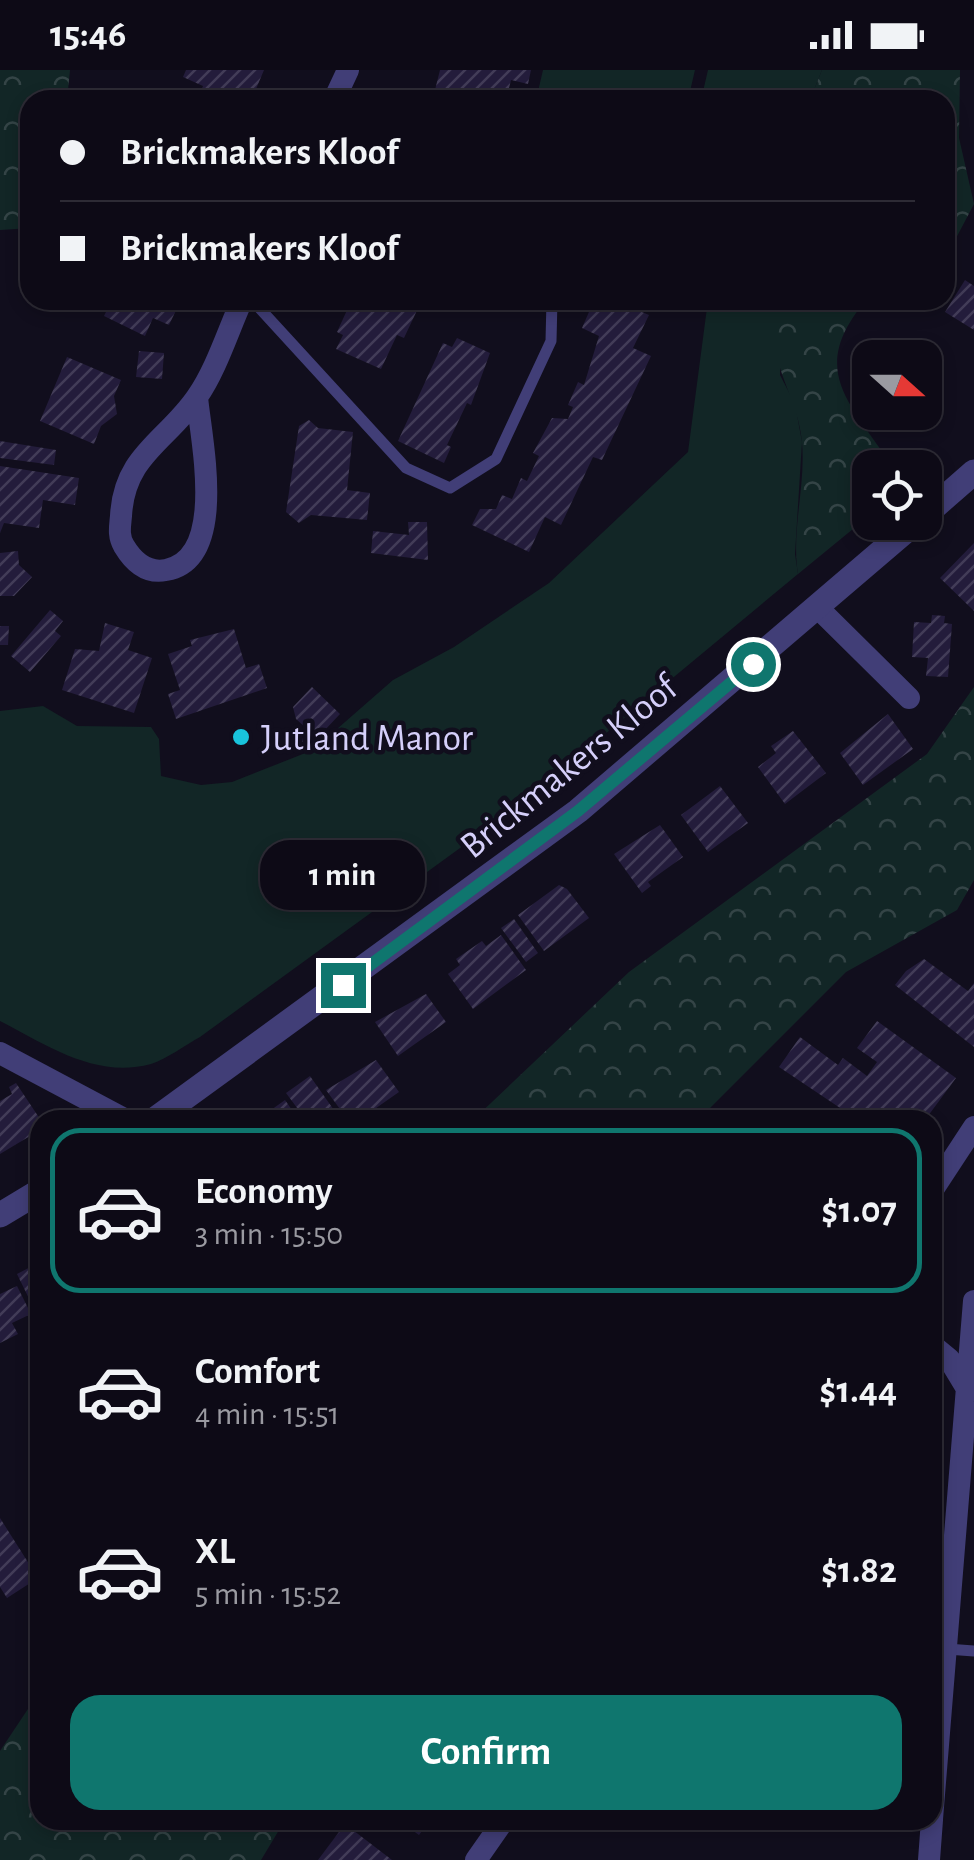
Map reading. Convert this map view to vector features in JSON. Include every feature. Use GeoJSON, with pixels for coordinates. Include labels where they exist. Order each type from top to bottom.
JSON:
{"type":"FeatureCollection","features":[{"type":"Feature","properties":{"kind":"street"},"geometry":{"type":"LineString","coordinates":[[197,397],[207,498],[204,529],[194,552],[179,566],[162,571],[146,568],[132,560],[120,539],[122,499],[142,454],[197,397],[237,310]]}},
{"type":"Feature","properties":{"kind":"street"},"geometry":{"type":"LineString","coordinates":[[942,500],[974,472]]}},
{"type":"Feature","properties":{"kind":"street","name":"Brickmakers Kloof"},"geometry":{"type":"LineString","coordinates":[[168,1110],[578,811],[896,540]]}},
{"type":"Feature","properties":{"kind":"street"},"geometry":{"type":"LineString","coordinates":[[818,609],[909,698]]}},
{"type":"Feature","properties":{"kind":"street"},"geometry":{"type":"LineString","coordinates":[[0,1052],[107,1110]]}},
{"type":"Feature","properties":{"kind":"street"},"geometry":{"type":"LineString","coordinates":[[942,1176],[974,1128]]}},
{"type":"Feature","properties":{"kind":"street"},"geometry":{"type":"LineString","coordinates":[[0,1216],[30,1197]]}},
{"type":"Feature","properties":{"kind":"street"},"geometry":{"type":"LineString","coordinates":[[942,1706],[974,1301]]}},
{"type":"Feature","properties":{"kind":"street"},"geometry":{"type":"LineString","coordinates":[[942,1353],[969,1392]]}},
{"type":"Feature","properties":{"kind":"street"},"geometry":{"type":"LineString","coordinates":[[476,1860],[497,1830]]}},
{"type":"Feature","properties":{"kind":"street"},"geometry":{"type":"LineString","coordinates":[[929,1860],[931,1830]]}},
{"type":"Feature","properties":{"kind":"lane"},"geometry":{"type":"LineString","coordinates":[[261,310],[406,468],[450,488],[496,458],[551,341],[552,310]]}},
{"type":"Feature","properties":{"kind":"lane"},"geometry":{"type":"LineString","coordinates":[[947,1649],[974,1652]]}},
{"type":"Feature","properties":{"kind":"green space"},"geometry":{"type":"Polygon","coordinates":[[[0,70],[70,70],[68,90],[20,90],[20,229],[0,230],[0,70]]]}},
{"type":"Feature","properties":{"kind":"green space"},"geometry":{"type":"Polygon","coordinates":[[[543,70],[695,70],[690,90],[538,90],[543,70]]]}},
{"type":"Feature","properties":{"kind":"green space"},"geometry":{"type":"Polygon","coordinates":[[[708,70],[822,70],[814,90],[703,90],[708,70]]]}},
{"type":"Feature","properties":{"kind":"green space"},"geometry":{"type":"Polygon","coordinates":[[[822,70],[960,70],[959,138],[974,204],[955,240],[955,90],[814,90],[822,70]]]}},
{"type":"Feature","properties":{"kind":"green space"},"geometry":{"type":"Polygon","coordinates":[[[707,310],[780,310],[780,375],[795,404],[802,442],[795,554],[798,574],[522,803],[170,1055],[151,1064],[110,1067],[72,1057],[0,1021],[0,711],[43,706],[77,726],[151,727],[159,739],[161,776],[201,785],[232,782],[313,750],[393,680],[454,647],[549,583],[688,452],[707,310]]]}},
{"type":"Feature","properties":{"kind":"green space"},"geometry":{"type":"Polygon","coordinates":[[[780,310],[859,310],[840,344],[837,363],[852,407],[852,430],[867,430],[881,450],[852,450],[852,530],[798,574],[802,442],[774,337],[780,310]]]}},
{"type":"Feature","properties":{"kind":"green space"},"geometry":{"type":"Polygon","coordinates":[[[974,687],[974,880],[957,910],[846,972],[708,1110],[484,1110],[629,972],[927,754],[974,687]]]}},
{"type":"Feature","properties":{"kind":"green space"},"geometry":{"type":"Polygon","coordinates":[[[30,1706],[30,1830],[279,1830],[261,1860],[0,1860],[0,1751],[30,1706]]]}},
{"type":"Feature","properties":{"kind":"building"},"geometry":{"type":"Polygon","coordinates":[[[186,70],[264,70],[256,90],[201,90],[203,86],[183,77],[186,70]]]}},
{"type":"Feature","properties":{"kind":"building"},"geometry":{"type":"Polygon","coordinates":[[[440,70],[531,70],[528,84],[511,80],[508,90],[435,90],[440,70]]]}},
{"type":"Feature","properties":{"kind":"building"},"geometry":{"type":"Polygon","coordinates":[[[965,280],[974,286],[974,330],[945,312],[955,310],[955,296],[965,280]]]}},
{"type":"Feature","properties":{"kind":"building"},"geometry":{"type":"Polygon","coordinates":[[[107,310],[176,310],[169,325],[153,318],[145,336],[104,316],[107,310]]]}},
{"type":"Feature","properties":{"kind":"building"},"geometry":{"type":"Polygon","coordinates":[[[347,310],[417,310],[404,338],[397,335],[381,369],[336,349],[343,335],[337,332],[347,310]]]}},
{"type":"Feature","properties":{"kind":"building"},"geometry":{"type":"Polygon","coordinates":[[[590,310],[637,310],[649,315],[633,348],[651,356],[602,460],[593,457],[561,525],[545,517],[529,552],[472,525],[480,509],[496,509],[502,495],[512,499],[521,478],[527,481],[539,456],[533,453],[552,418],[568,419],[573,407],[568,405],[578,382],[584,385],[599,336],[582,328],[590,310]]]}},
{"type":"Feature","properties":{"kind":"building"},"geometry":{"type":"Polygon","coordinates":[[[457,338],[490,353],[471,405],[467,403],[447,445],[451,447],[444,463],[398,441],[443,343],[452,347],[457,338]]]}},
{"type":"Feature","properties":{"kind":"building"},"geometry":{"type":"Polygon","coordinates":[[[139,351],[164,353],[162,379],[136,377],[139,351]]]}},
{"type":"Feature","properties":{"kind":"building"},"geometry":{"type":"Polygon","coordinates":[[[67,357],[121,380],[114,396],[117,414],[101,426],[94,444],[40,421],[67,357]]]}},
{"type":"Feature","properties":{"kind":"building"},"geometry":{"type":"Polygon","coordinates":[[[309,420],[318,428],[353,432],[347,490],[370,493],[367,520],[311,515],[299,523],[286,512],[299,426],[309,420]]]}},
{"type":"Feature","properties":{"kind":"building"},"geometry":{"type":"Polygon","coordinates":[[[0,441],[56,450],[54,465],[0,458],[0,441]]]}},
{"type":"Feature","properties":{"kind":"building"},"geometry":{"type":"Polygon","coordinates":[[[0,466],[79,478],[75,505],[43,500],[39,528],[4,523],[0,533],[0,466]]]}},
{"type":"Feature","properties":{"kind":"building"},"geometry":{"type":"Polygon","coordinates":[[[408,522],[427,522],[428,560],[371,553],[373,531],[409,535],[408,522]]]}},
{"type":"Feature","properties":{"kind":"building"},"geometry":{"type":"Polygon","coordinates":[[[974,543],[974,611],[940,578],[974,543]]]}},
{"type":"Feature","properties":{"kind":"building"},"geometry":{"type":"Polygon","coordinates":[[[18,551],[19,565],[32,577],[14,596],[0,596],[0,553],[18,551]]]}},
{"type":"Feature","properties":{"kind":"building"},"geometry":{"type":"Polygon","coordinates":[[[50,610],[63,621],[55,631],[61,636],[30,672],[11,656],[50,610]]]}},
{"type":"Feature","properties":{"kind":"building"},"geometry":{"type":"Polygon","coordinates":[[[932,615],[945,616],[944,623],[952,624],[948,677],[926,676],[928,658],[912,657],[914,622],[931,623],[932,615]]]}},
{"type":"Feature","properties":{"kind":"building"},"geometry":{"type":"Polygon","coordinates":[[[105,623],[134,632],[128,650],[152,658],[134,713],[62,690],[75,649],[99,651],[105,623]]]}},
{"type":"Feature","properties":{"kind":"building"},"geometry":{"type":"Polygon","coordinates":[[[0,626],[9,626],[8,645],[0,645],[0,626]]]}},
{"type":"Feature","properties":{"kind":"building"},"geometry":{"type":"Polygon","coordinates":[[[234,629],[246,668],[259,664],[267,688],[176,719],[168,694],[180,690],[168,654],[192,646],[190,640],[234,629]]]}},
{"type":"Feature","properties":{"kind":"building"},"geometry":{"type":"Polygon","coordinates":[[[312,687],[340,714],[306,750],[295,739],[305,727],[296,719],[293,707],[312,687]]]}},
{"type":"Feature","properties":{"kind":"building"},"geometry":{"type":"Polygon","coordinates":[[[888,714],[913,749],[863,785],[840,753],[888,714]]]}},
{"type":"Feature","properties":{"kind":"building"},"geometry":{"type":"Polygon","coordinates":[[[793,731],[826,773],[785,804],[758,767],[776,753],[771,746],[793,731]]]}},
{"type":"Feature","properties":{"kind":"building"},"geometry":{"type":"Polygon","coordinates":[[[720,786],[748,823],[708,852],[681,815],[720,786]]]}},
{"type":"Feature","properties":{"kind":"building"},"geometry":{"type":"Polygon","coordinates":[[[660,825],[683,857],[648,882],[651,886],[642,893],[614,854],[660,825]]]}},
{"type":"Feature","properties":{"kind":"building"},"geometry":{"type":"Polygon","coordinates":[[[559,885],[567,889],[589,918],[544,951],[518,915],[559,885]]]}},
{"type":"Feature","properties":{"kind":"building"},"geometry":{"type":"Polygon","coordinates":[[[514,919],[538,953],[526,962],[501,928],[514,919]]]}},
{"type":"Feature","properties":{"kind":"building"},"geometry":{"type":"Polygon","coordinates":[[[501,935],[526,970],[473,1009],[448,974],[460,965],[456,959],[482,941],[486,946],[501,935]]]}},
{"type":"Feature","properties":{"kind":"building"},"geometry":{"type":"Polygon","coordinates":[[[924,959],[968,991],[974,983],[974,1047],[895,985],[906,971],[924,959]]]}},
{"type":"Feature","properties":{"kind":"building"},"geometry":{"type":"Polygon","coordinates":[[[426,994],[446,1022],[398,1056],[375,1022],[426,994]]]}},
{"type":"Feature","properties":{"kind":"building"},"geometry":{"type":"Polygon","coordinates":[[[877,1021],[956,1078],[932,1110],[843,1110],[779,1067],[800,1037],[838,1065],[843,1058],[867,1076],[877,1062],[857,1048],[877,1021]]]}},
{"type":"Feature","properties":{"kind":"building"},"geometry":{"type":"Polygon","coordinates":[[[376,1060],[399,1092],[373,1110],[341,1110],[326,1090],[376,1060]]]}},
{"type":"Feature","properties":{"kind":"building"},"geometry":{"type":"Polygon","coordinates":[[[310,1076],[334,1110],[299,1110],[286,1093],[310,1076]]]}},
{"type":"Feature","properties":{"kind":"building"},"geometry":{"type":"Polygon","coordinates":[[[16,1083],[34,1110],[30,1110],[30,1136],[0,1154],[0,1101],[12,1094],[9,1087],[16,1083]]]}},
{"type":"Feature","properties":{"kind":"building"},"geometry":{"type":"Polygon","coordinates":[[[285,1100],[292,1110],[271,1110],[285,1100]]]}},
{"type":"Feature","properties":{"kind":"building"},"geometry":{"type":"Polygon","coordinates":[[[30,1267],[30,1301],[17,1274],[30,1267]]]}},
{"type":"Feature","properties":{"kind":"building"},"geometry":{"type":"Polygon","coordinates":[[[17,1286],[30,1314],[12,1323],[18,1334],[0,1343],[0,1294],[17,1286]]]}},
{"type":"Feature","properties":{"kind":"building"},"geometry":{"type":"Polygon","coordinates":[[[0,1518],[30,1565],[30,1583],[7,1598],[0,1587],[0,1518]]]}},
{"type":"Feature","properties":{"kind":"building"},"geometry":{"type":"Polygon","coordinates":[[[340,1830],[353,1830],[392,1860],[318,1860],[340,1830]]]}},
{"type":"Feature","properties":{"kind":"place","name":"Jutland Manor"},"geometry":{"type":"Point","coordinates":[241,737]}},
{"type":"Feature","properties":{"kind":"route"},"geometry":{"type":"LineString","coordinates":[[343,985],[578,811],[753,664]]}}]}
